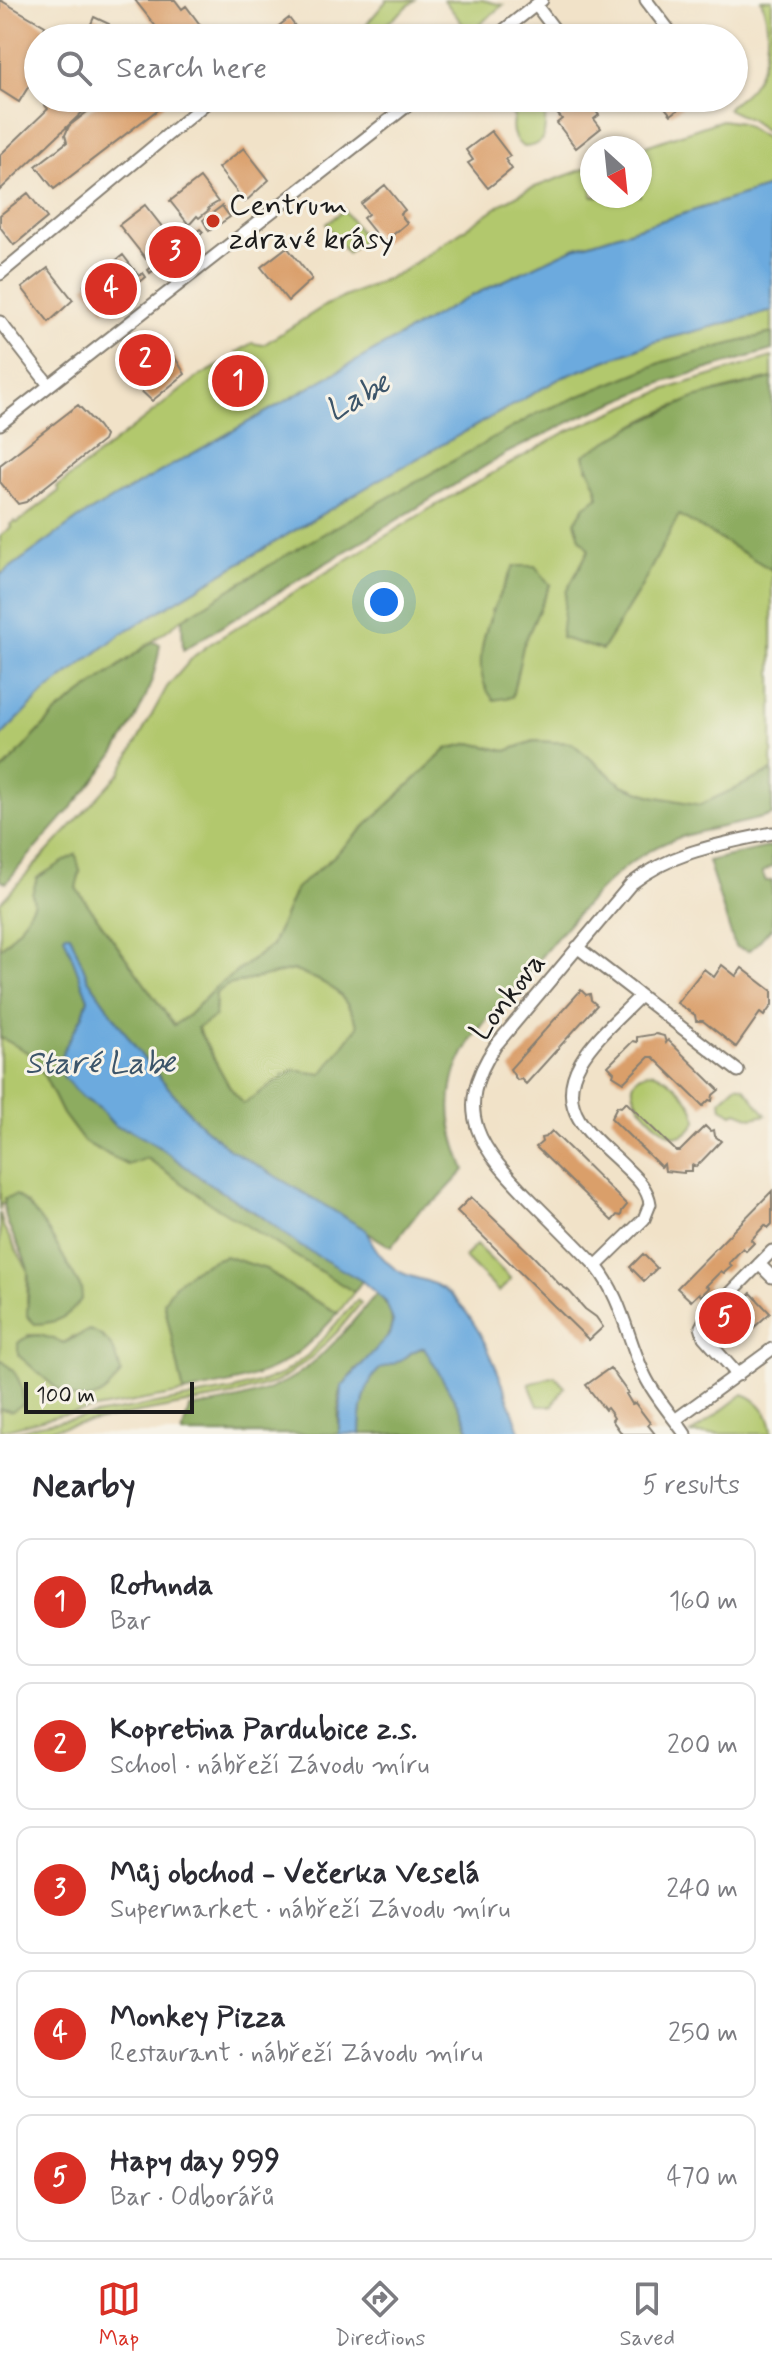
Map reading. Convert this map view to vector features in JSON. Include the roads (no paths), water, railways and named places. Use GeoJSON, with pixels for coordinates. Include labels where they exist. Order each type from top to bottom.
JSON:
{"type":"FeatureCollection","features":[{"type":"Feature","properties":{"kind":"street"},"geometry":{"type":"LineString","coordinates":[[646,0],[663,24]]}},
{"type":"Feature","properties":{"kind":"street"},"geometry":{"type":"LineString","coordinates":[[512,24],[539,2],[552,24]]}},
{"type":"Feature","properties":{"kind":"street"},"geometry":{"type":"LineString","coordinates":[[0,274],[195,112]]}},
{"type":"Feature","properties":{"kind":"street"},"geometry":{"type":"LineString","coordinates":[[0,424],[399,112]]}},
{"type":"Feature","properties":{"kind":"street"},"geometry":{"type":"LineString","coordinates":[[0,322],[49,385]]}},
{"type":"Feature","properties":{"kind":"street","name":"Lonkova"},"geometry":{"type":"LineString","coordinates":[[685,1434],[646,1378],[616,1296],[596,1266],[499,1167],[480,1139],[474,1113],[477,1085],[487,1058],[631,884],[658,865],[686,853],[772,833]]}},
{"type":"Feature","properties":{"kind":"street"},"geometry":{"type":"LineString","coordinates":[[577,947],[738,1071]]}},
{"type":"Feature","properties":{"kind":"street"},"geometry":{"type":"LineString","coordinates":[[596,1266],[644,1219],[650,1202],[641,1183],[582,1124],[574,1107],[574,1077],[586,1054],[640,996]]}},
{"type":"Feature","properties":{"kind":"street"},"geometry":{"type":"LineString","coordinates":[[738,1375],[704,1337],[701,1327],[706,1318],[772,1251]]}},
{"type":"Feature","properties":{"kind":"street"},"geometry":{"type":"LineString","coordinates":[[759,1264],[772,1277]]}},
{"type":"Feature","properties":{"kind":"street"},"geometry":{"type":"LineString","coordinates":[[675,1420],[772,1349]]}},
{"type":"Feature","properties":{"kind":"water","name":"Labe"},"geometry":{"type":"Polygon","coordinates":[[[772,186],[772,311],[654,342],[561,378],[379,480],[121,634],[45,692],[0,737],[0,575],[79,518],[469,297],[574,248],[772,186]]]}},
{"type":"Feature","properties":{"kind":"water","name":"Staré Labe"},"geometry":{"type":"Polygon","coordinates":[[[70,934],[88,979],[143,1058],[197,1121],[228,1148],[366,1230],[377,1250],[394,1268],[451,1295],[484,1342],[521,1434],[470,1434],[465,1418],[424,1347],[380,1369],[367,1390],[360,1434],[339,1434],[342,1386],[389,1335],[393,1321],[386,1302],[362,1281],[300,1246],[162,1149],[130,1130],[115,1126],[64,1078],[60,1066],[64,1049],[83,1015],[88,999],[64,936],[70,934]]]}},
{"type":"Feature","properties":{"kind":"place","name":"Centrum zdravé krásy"},"geometry":{"type":"Point","coordinates":[213,221]}},
{"type":"Feature","properties":{"kind":"place","name":"Můj obchod - Večerka Veselá"},"geometry":{"type":"Point","coordinates":[175,252]}},
{"type":"Feature","properties":{"kind":"place","name":"Monkey Pizza"},"geometry":{"type":"Point","coordinates":[111,289]}},
{"type":"Feature","properties":{"kind":"place","name":"Kopretina Pardubice z.s."},"geometry":{"type":"Point","coordinates":[145,360]}},
{"type":"Feature","properties":{"kind":"place","name":"Rotunda"},"geometry":{"type":"Point","coordinates":[238,381]}},
{"type":"Feature","properties":{"kind":"place","name":"Hapy day 999"},"geometry":{"type":"Point","coordinates":[725,1318]}}]}
